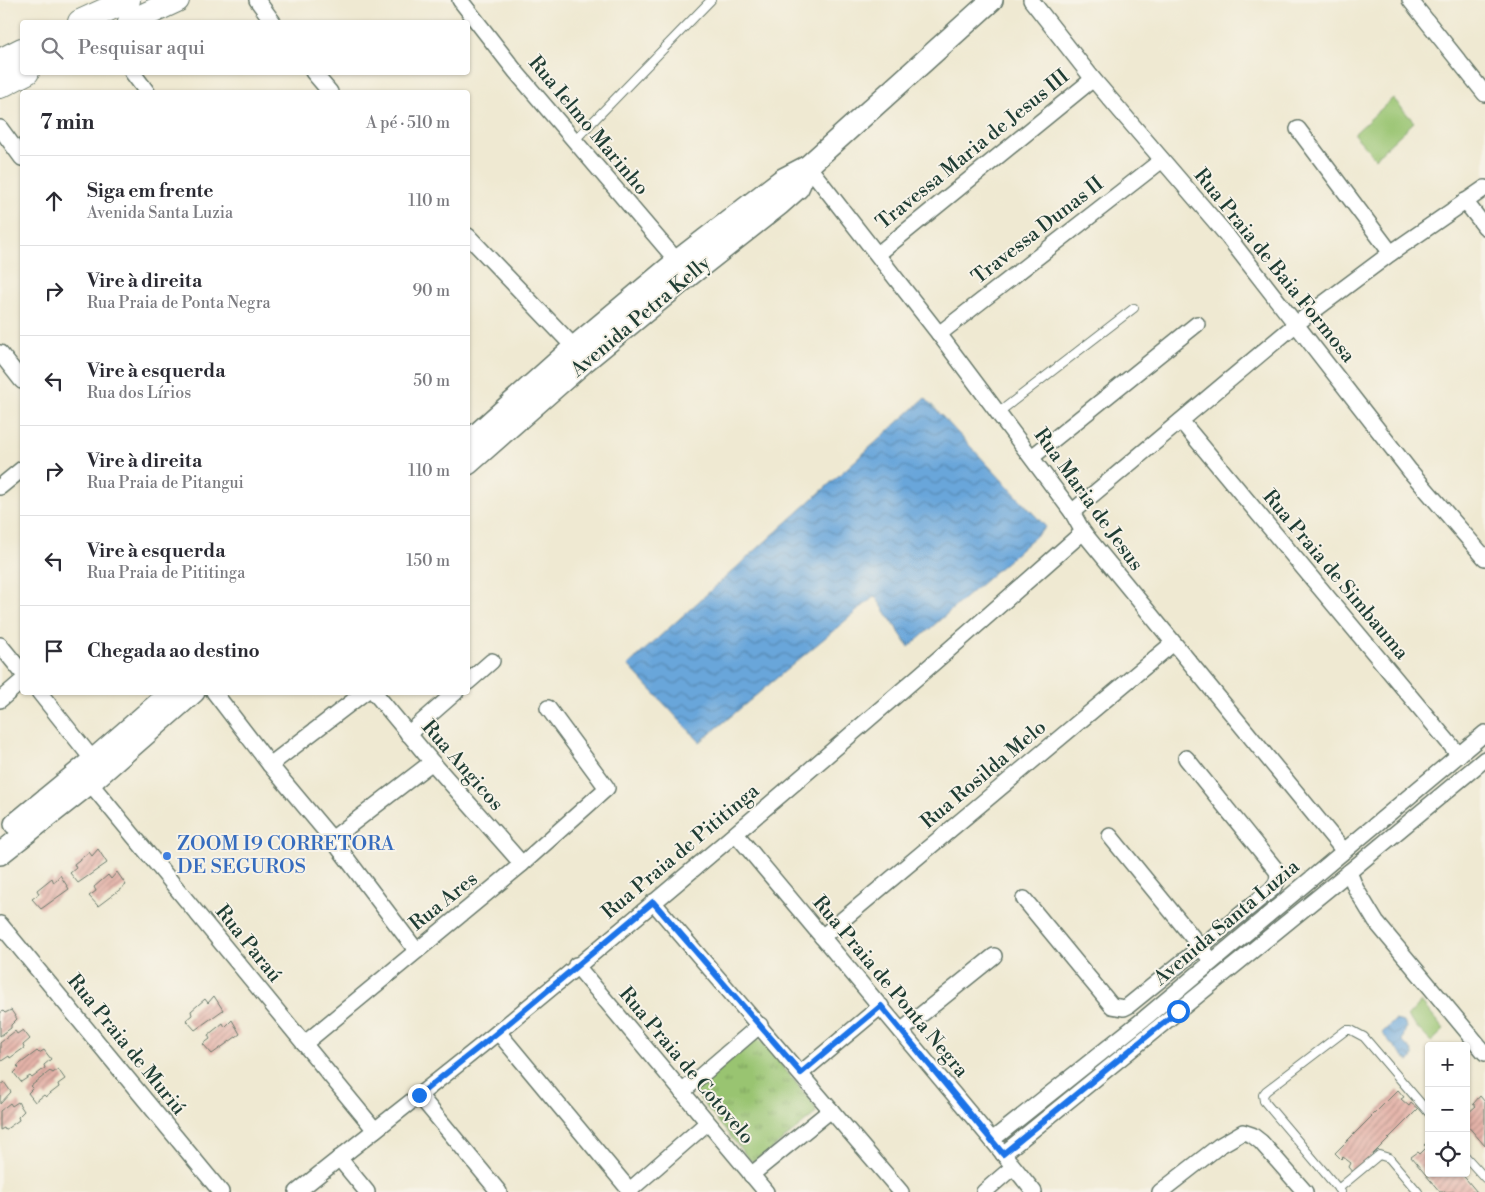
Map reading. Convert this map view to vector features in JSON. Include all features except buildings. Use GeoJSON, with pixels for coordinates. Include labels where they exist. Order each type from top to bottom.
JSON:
{"type":"FeatureCollection","features":[{"type":"Feature","properties":{"kind":"main road"},"geometry":{"type":"LineString","coordinates":[[84,20],[128,0]]}},
{"type":"Feature","properties":{"kind":"main road"},"geometry":{"type":"LineString","coordinates":[[134,20],[177,0]]}},
{"type":"Feature","properties":{"kind":"main road"},"geometry":{"type":"LineString","coordinates":[[0,60],[20,51]]}},
{"type":"Feature","properties":{"kind":"main road"},"geometry":{"type":"LineString","coordinates":[[0,86],[21,75]]}},
{"type":"Feature","properties":{"kind":"street"},"geometry":{"type":"LineString","coordinates":[[256,0],[271,20]]}},
{"type":"Feature","properties":{"kind":"street","name":"Rua Ielmo Marinho"},"geometry":{"type":"LineString","coordinates":[[460,0],[516,72],[683,268]]}},
{"type":"Feature","properties":{"kind":"street","name":"Avenida Petra Kelly"},"geometry":{"type":"LineString","coordinates":[[470,462],[583,363],[683,268],[783,179],[808,166],[992,0]]}},
{"type":"Feature","properties":{"kind":"street","name":"Rua Praia de Baia Formosa"},"geometry":{"type":"LineString","coordinates":[[1031,0],[1093,78],[1225,233],[1410,471],[1485,558]]}},
{"type":"Feature","properties":{"kind":"street"},"geometry":{"type":"LineString","coordinates":[[1410,0],[1485,94]]}},
{"type":"Feature","properties":{"kind":"street"},"geometry":{"type":"LineString","coordinates":[[134,75],[146,90]]}},
{"type":"Feature","properties":{"kind":"street"},"geometry":{"type":"LineString","coordinates":[[315,75],[328,90]]}},
{"type":"Feature","properties":{"kind":"street","name":"Travessa Maria de Jesus III"},"geometry":{"type":"LineString","coordinates":[[878,254],[1093,78]]}},
{"type":"Feature","properties":{"kind":"street"},"geometry":{"type":"LineString","coordinates":[[0,128],[20,155]]}},
{"type":"Feature","properties":{"kind":"street"},"geometry":{"type":"LineString","coordinates":[[1298,129],[1392,253]]}},
{"type":"Feature","properties":{"kind":"street","name":"Travessa Dunas II"},"geometry":{"type":"LineString","coordinates":[[940,334],[1162,160]]}},
{"type":"Feature","properties":{"kind":"street","name":"Rua Maria de Jesus"},"geometry":{"type":"LineString","coordinates":[[808,166],[940,334],[1072,512],[1082,532],[1172,644],[1344,851]]}},
{"type":"Feature","properties":{"kind":"street"},"geometry":{"type":"LineString","coordinates":[[1072,512],[1296,324],[1392,253],[1485,188]]}},
{"type":"Feature","properties":{"kind":"street"},"geometry":{"type":"LineString","coordinates":[[1465,201],[1485,227]]}},
{"type":"Feature","properties":{"kind":"street"},"geometry":{"type":"LineString","coordinates":[[470,238],[574,347]]}},
{"type":"Feature","properties":{"kind":"street","name":"Avenida Petra Kelly"},"geometry":{"type":"LineString","coordinates":[[470,440],[574,347],[683,268]]}},
{"type":"Feature","properties":{"kind":"street"},"geometry":{"type":"LineString","coordinates":[[1032,457],[1197,324]]}},
{"type":"Feature","properties":{"kind":"street"},"geometry":{"type":"LineString","coordinates":[[0,353],[20,378]]}},
{"type":"Feature","properties":{"kind":"street","name":"Rua Praia de Simbauma"},"geometry":{"type":"LineString","coordinates":[[1181,421],[1459,755]]}},
{"type":"Feature","properties":{"kind":"street"},"geometry":{"type":"LineString","coordinates":[[0,487],[20,471]]}},
{"type":"Feature","properties":{"kind":"street","name":"Rua Praia de Pititinga"},"geometry":{"type":"LineString","coordinates":[[297,1192],[498,1032],[576,965],[736,834],[951,649],[1082,532]]}},
{"type":"Feature","properties":{"kind":"street","name":"Rua Rosilda Melo"},"geometry":{"type":"LineString","coordinates":[[822,937],[1172,644]]}},
{"type":"Feature","properties":{"kind":"street"},"geometry":{"type":"LineString","coordinates":[[0,645],[20,670]]}},
{"type":"Feature","properties":{"kind":"street"},"geometry":{"type":"LineString","coordinates":[[470,680],[492,660]]}},
{"type":"Feature","properties":{"kind":"street"},"geometry":{"type":"LineString","coordinates":[[0,700],[20,684]]}},
{"type":"Feature","properties":{"kind":"street"},"geometry":{"type":"LineString","coordinates":[[41,695],[94,760]]}},
{"type":"Feature","properties":{"kind":"street"},"geometry":{"type":"LineString","coordinates":[[0,836],[94,760],[168,695]]}},
{"type":"Feature","properties":{"kind":"street"},"geometry":{"type":"LineString","coordinates":[[0,854],[90,783],[191,695]]}},
{"type":"Feature","properties":{"kind":"street"},"geometry":{"type":"LineString","coordinates":[[216,695],[270,764],[332,838],[416,950]]}},
{"type":"Feature","properties":{"kind":"street"},"geometry":{"type":"LineString","coordinates":[[270,764],[361,695]]}},
{"type":"Feature","properties":{"kind":"street","name":"Rua Angicos"},"geometry":{"type":"LineString","coordinates":[[376,695],[432,762],[522,864]]}},
{"type":"Feature","properties":{"kind":"street"},"geometry":{"type":"LineString","coordinates":[[408,734],[453,695]]}},
{"type":"Feature","properties":{"kind":"street","name":"Rua Ares"},"geometry":{"type":"LineString","coordinates":[[304,1044],[522,864],[607,788],[548,708]]}},
{"type":"Feature","properties":{"kind":"street","name":"Avenida Santa Luzia"},"geometry":{"type":"LineString","coordinates":[[992,1140],[1145,1018],[1485,733]]}},
{"type":"Feature","properties":{"kind":"street"},"geometry":{"type":"LineString","coordinates":[[1024,900],[1112,1006],[1118,1008],[1128,1006],[1272,889],[1277,884],[1277,871],[1186,758]]}},
{"type":"Feature","properties":{"kind":"street","name":"Avenida Santa Luzia"},"geometry":{"type":"LineString","coordinates":[[1003,1154],[1485,760]]}},
{"type":"Feature","properties":{"kind":"street"},"geometry":{"type":"LineString","coordinates":[[332,838],[432,762]]}},
{"type":"Feature","properties":{"kind":"street","name":"Rua Paraú"},"geometry":{"type":"LineString","coordinates":[[90,783],[374,1130]]}},
{"type":"Feature","properties":{"kind":"street","name":"Rua Praia de Ponta Negra"},"geometry":{"type":"LineString","coordinates":[[736,834],[1034,1192]]}},
{"type":"Feature","properties":{"kind":"street"},"geometry":{"type":"LineString","coordinates":[[1110,836],[1212,961]]}},
{"type":"Feature","properties":{"kind":"street"},"geometry":{"type":"LineString","coordinates":[[1349,872],[1356,889],[1376,922],[1485,1053]]}},
{"type":"Feature","properties":{"kind":"street"},"geometry":{"type":"LineString","coordinates":[[653,902],[901,1192]]}},
{"type":"Feature","properties":{"kind":"street","name":"Rua Praia de Muriú"},"geometry":{"type":"LineString","coordinates":[[0,924],[221,1192]]}},
{"type":"Feature","properties":{"kind":"street"},"geometry":{"type":"LineString","coordinates":[[901,1030],[994,956]]}},
{"type":"Feature","properties":{"kind":"street","name":"Rua Praia de Cotovelo"},"geometry":{"type":"LineString","coordinates":[[576,965],[766,1192]]}},
{"type":"Feature","properties":{"kind":"street"},"geometry":{"type":"LineString","coordinates":[[801,1073],[881,1006]]}},
{"type":"Feature","properties":{"kind":"street"},"geometry":{"type":"LineString","coordinates":[[682,1092],[760,1025]]}},
{"type":"Feature","properties":{"kind":"street"},"geometry":{"type":"LineString","coordinates":[[498,1032],[631,1191],[707,1123]]}},
{"type":"Feature","properties":{"kind":"street"},"geometry":{"type":"LineString","coordinates":[[419,1095],[499,1192]]}},
{"type":"Feature","properties":{"kind":"street"},"geometry":{"type":"LineString","coordinates":[[751,1175],[831,1110]]}},
{"type":"Feature","properties":{"kind":"street"},"geometry":{"type":"LineString","coordinates":[[1160,1192],[1219,1146],[1243,1132],[1252,1135],[1272,1152],[1305,1192]]}},
{"type":"Feature","properties":{"kind":"street"},"geometry":{"type":"LineString","coordinates":[[339,1158],[367,1192]]}},
{"type":"Feature","properties":{"kind":"street"},"geometry":{"type":"LineString","coordinates":[[984,1192],[1013,1166]]}},
{"type":"Feature","properties":{"kind":"lane"},"geometry":{"type":"LineString","coordinates":[[574,141],[711,0]]}},
{"type":"Feature","properties":{"kind":"lane"},"geometry":{"type":"LineString","coordinates":[[998,413],[1134,308]]}},
{"type":"Feature","properties":{"kind":"lane"},"geometry":{"type":"LineString","coordinates":[[1418,1192],[1389,1158],[1379,1155],[1340,1191],[1264,1101],[1263,1095],[1346,1030],[1351,1030],[1364,1037],[1425,1108]]}},
{"type":"Feature","properties":{"kind":"lane"},"geometry":{"type":"LineString","coordinates":[[1470,1161],[1485,1178]]}},
{"type":"Feature","properties":{"kind":"green space"},"geometry":{"type":"Polygon","coordinates":[[[1393,98],[1414,122],[1375,158],[1354,134],[1393,98]]]}},
{"type":"Feature","properties":{"kind":"green space"},"geometry":{"type":"Polygon","coordinates":[[[1421,1002],[1444,1030],[1431,1042],[1407,1017],[1421,1002]]]}},
{"type":"Feature","properties":{"kind":"green space"},"geometry":{"type":"Polygon","coordinates":[[[758,1039],[763,1042],[816,1110],[815,1114],[754,1162],[749,1159],[698,1097],[697,1088],[752,1041],[758,1039]]]}},
{"type":"Feature","properties":{"kind":"water"},"geometry":{"type":"Polygon","coordinates":[[[925,398],[1046,527],[909,647],[875,596],[700,742],[628,665],[925,398]]]}},
{"type":"Feature","properties":{"kind":"water"},"geometry":{"type":"Polygon","coordinates":[[[1395,1020],[1404,1022],[1406,1027],[1402,1041],[1412,1052],[1413,1057],[1410,1061],[1404,1058],[1382,1033],[1395,1020]]]}},
{"type":"Feature","properties":{"kind":"place","name":"ZOOM I9 CORRETORA DE SEGUROS"},"geometry":{"type":"Point","coordinates":[167,856]}},
{"type":"Feature","properties":{"kind":"route"},"geometry":{"type":"LineString","coordinates":[[419,1095],[498,1032],[653,902],[801,1073],[881,1006],[1003,1154],[1178,1011]]}}]}
